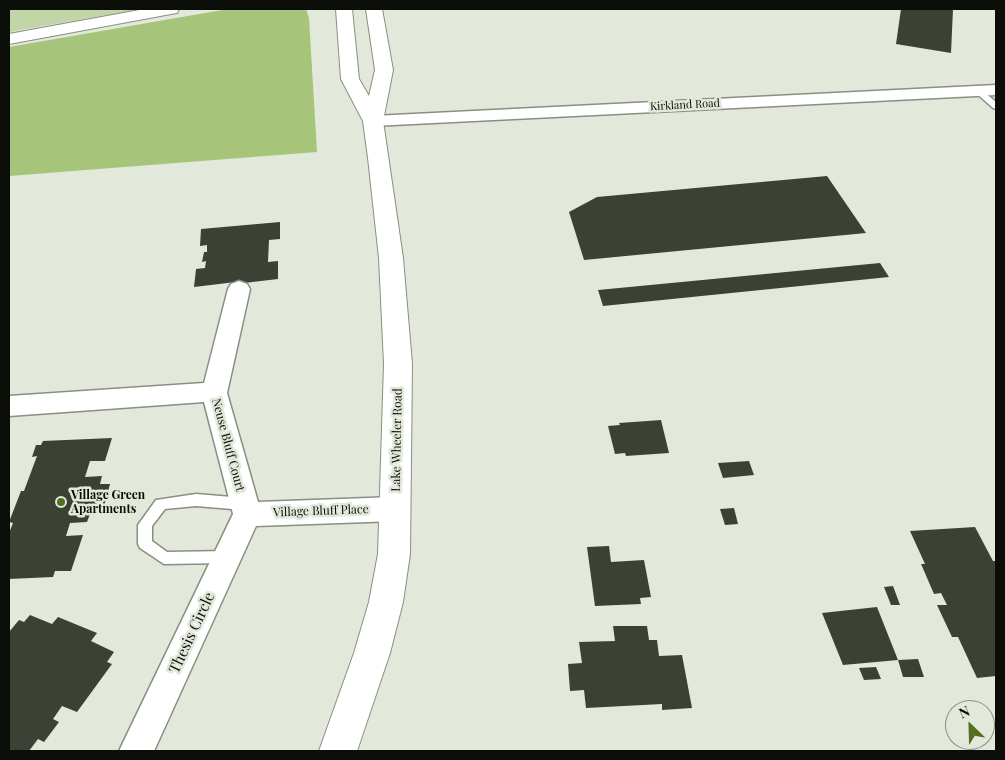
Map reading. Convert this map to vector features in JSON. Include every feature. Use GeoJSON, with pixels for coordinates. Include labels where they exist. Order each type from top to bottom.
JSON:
{"type":"FeatureCollection","features":[{"type":"Feature","properties":{"kind":"main road"},"geometry":{"type":"LineString","coordinates":[[9,39],[171,9]]}},
{"type":"Feature","properties":{"kind":"main road","name":"Lake Wheeler Road"},"geometry":{"type":"LineString","coordinates":[[344,9],[350,79],[373,121]]}},
{"type":"Feature","properties":{"kind":"main road","name":"Lake Wheeler Road"},"geometry":{"type":"LineString","coordinates":[[338,751],[372,653],[386,602],[394,554],[398,364],[392,258],[373,121],[384,70],[374,9]]}},
{"type":"Feature","properties":{"kind":"street","name":"Kirkland Road"},"geometry":{"type":"LineString","coordinates":[[373,121],[988,91]]}},
{"type":"Feature","properties":{"kind":"street","name":"Neuse Bluff Court"},"geometry":{"type":"LineString","coordinates":[[239,289],[214,393],[245,509]]}},
{"type":"Feature","properties":{"kind":"street"},"geometry":{"type":"LineString","coordinates":[[9,406],[193,392],[214,393]]}},
{"type":"Feature","properties":{"kind":"street","name":"Village Bluff Place"},"geometry":{"type":"LineString","coordinates":[[245,509],[396,509]]}},
{"type":"Feature","properties":{"kind":"street","name":"Thesis Circle"},"geometry":{"type":"LineString","coordinates":[[136,751],[227,557],[245,509]]}},
{"type":"Feature","properties":{"kind":"lane"},"geometry":{"type":"LineString","coordinates":[[988,91],[996,106]]}},
{"type":"Feature","properties":{"kind":"lane"},"geometry":{"type":"LineString","coordinates":[[227,557],[164,558],[145,544],[146,525],[161,504],[196,500],[245,509]]}},
{"type":"Feature","properties":{"kind":"green space"},"geometry":{"type":"Polygon","coordinates":[[[9,9],[141,9],[9,32],[9,9]]]}},
{"type":"Feature","properties":{"kind":"green space"},"geometry":{"type":"Polygon","coordinates":[[[228,9],[306,9],[309,18],[317,152],[9,176],[9,47],[228,9]]]}},
{"type":"Feature","properties":{"kind":"building"},"geometry":{"type":"Polygon","coordinates":[[[901,9],[953,9],[951,53],[896,44],[901,9]]]}},
{"type":"Feature","properties":{"kind":"building"},"geometry":{"type":"Polygon","coordinates":[[[827,176],[866,233],[584,260],[569,212],[597,197],[827,176]]]}},
{"type":"Feature","properties":{"kind":"building"},"geometry":{"type":"Polygon","coordinates":[[[280,222],[280,239],[269,240],[268,262],[278,261],[278,279],[194,287],[196,269],[205,268],[206,261],[202,262],[204,252],[207,252],[207,245],[200,246],[201,229],[280,222]]]}},
{"type":"Feature","properties":{"kind":"building"},"geometry":{"type":"Polygon","coordinates":[[[880,263],[889,277],[603,306],[598,290],[880,263]]]}},
{"type":"Feature","properties":{"kind":"building"},"geometry":{"type":"Polygon","coordinates":[[[661,420],[669,453],[626,456],[625,453],[615,454],[608,426],[620,425],[619,423],[661,420]]]}},
{"type":"Feature","properties":{"kind":"building","name":"Village Green Apartments"},"geometry":{"type":"Polygon","coordinates":[[[112,438],[105,461],[90,461],[85,477],[102,476],[100,484],[110,484],[102,514],[90,514],[87,522],[70,523],[66,536],[83,535],[71,571],[55,571],[53,577],[9,579],[9,533],[13,523],[9,522],[21,491],[24,491],[37,456],[32,457],[36,445],[41,445],[43,441],[112,438]]]}},
{"type":"Feature","properties":{"kind":"building"},"geometry":{"type":"Polygon","coordinates":[[[749,461],[754,475],[723,478],[718,463],[749,461]]]}},
{"type":"Feature","properties":{"kind":"building"},"geometry":{"type":"Polygon","coordinates":[[[734,508],[738,524],[725,525],[720,509],[734,508]]]}},
{"type":"Feature","properties":{"kind":"building"},"geometry":{"type":"Polygon","coordinates":[[[975,527],[993,561],[996,561],[996,676],[977,678],[958,637],[952,637],[937,605],[947,605],[941,593],[934,594],[921,564],[925,564],[910,531],[975,527]]]}},
{"type":"Feature","properties":{"kind":"building"},"geometry":{"type":"Polygon","coordinates":[[[609,546],[611,562],[644,560],[651,597],[640,598],[641,604],[595,606],[587,547],[609,546]]]}},
{"type":"Feature","properties":{"kind":"building"},"geometry":{"type":"Polygon","coordinates":[[[893,586],[900,605],[891,605],[884,587],[893,586]]]}},
{"type":"Feature","properties":{"kind":"building"},"geometry":{"type":"Polygon","coordinates":[[[877,607],[898,660],[843,665],[822,613],[877,607]]]}},
{"type":"Feature","properties":{"kind":"building"},"geometry":{"type":"Polygon","coordinates":[[[30,615],[52,624],[58,617],[97,633],[91,641],[114,652],[107,662],[112,664],[77,712],[62,706],[53,719],[59,722],[44,742],[38,739],[29,751],[9,751],[9,632],[19,620],[24,622],[30,615]]]}},
{"type":"Feature","properties":{"kind":"building"},"geometry":{"type":"Polygon","coordinates":[[[613,626],[647,626],[649,640],[657,640],[659,656],[682,655],[692,708],[662,710],[662,704],[586,708],[584,690],[570,691],[568,664],[582,663],[579,642],[615,641],[613,626]]]}},
{"type":"Feature","properties":{"kind":"building"},"geometry":{"type":"Polygon","coordinates":[[[918,659],[924,677],[903,677],[898,660],[918,659]]]}},
{"type":"Feature","properties":{"kind":"building"},"geometry":{"type":"Polygon","coordinates":[[[876,667],[881,679],[864,680],[859,668],[876,667]]]}},
{"type":"Feature","properties":{"kind":"place","name":"Village Green Apartments"},"geometry":{"type":"Point","coordinates":[61,502]}}]}
